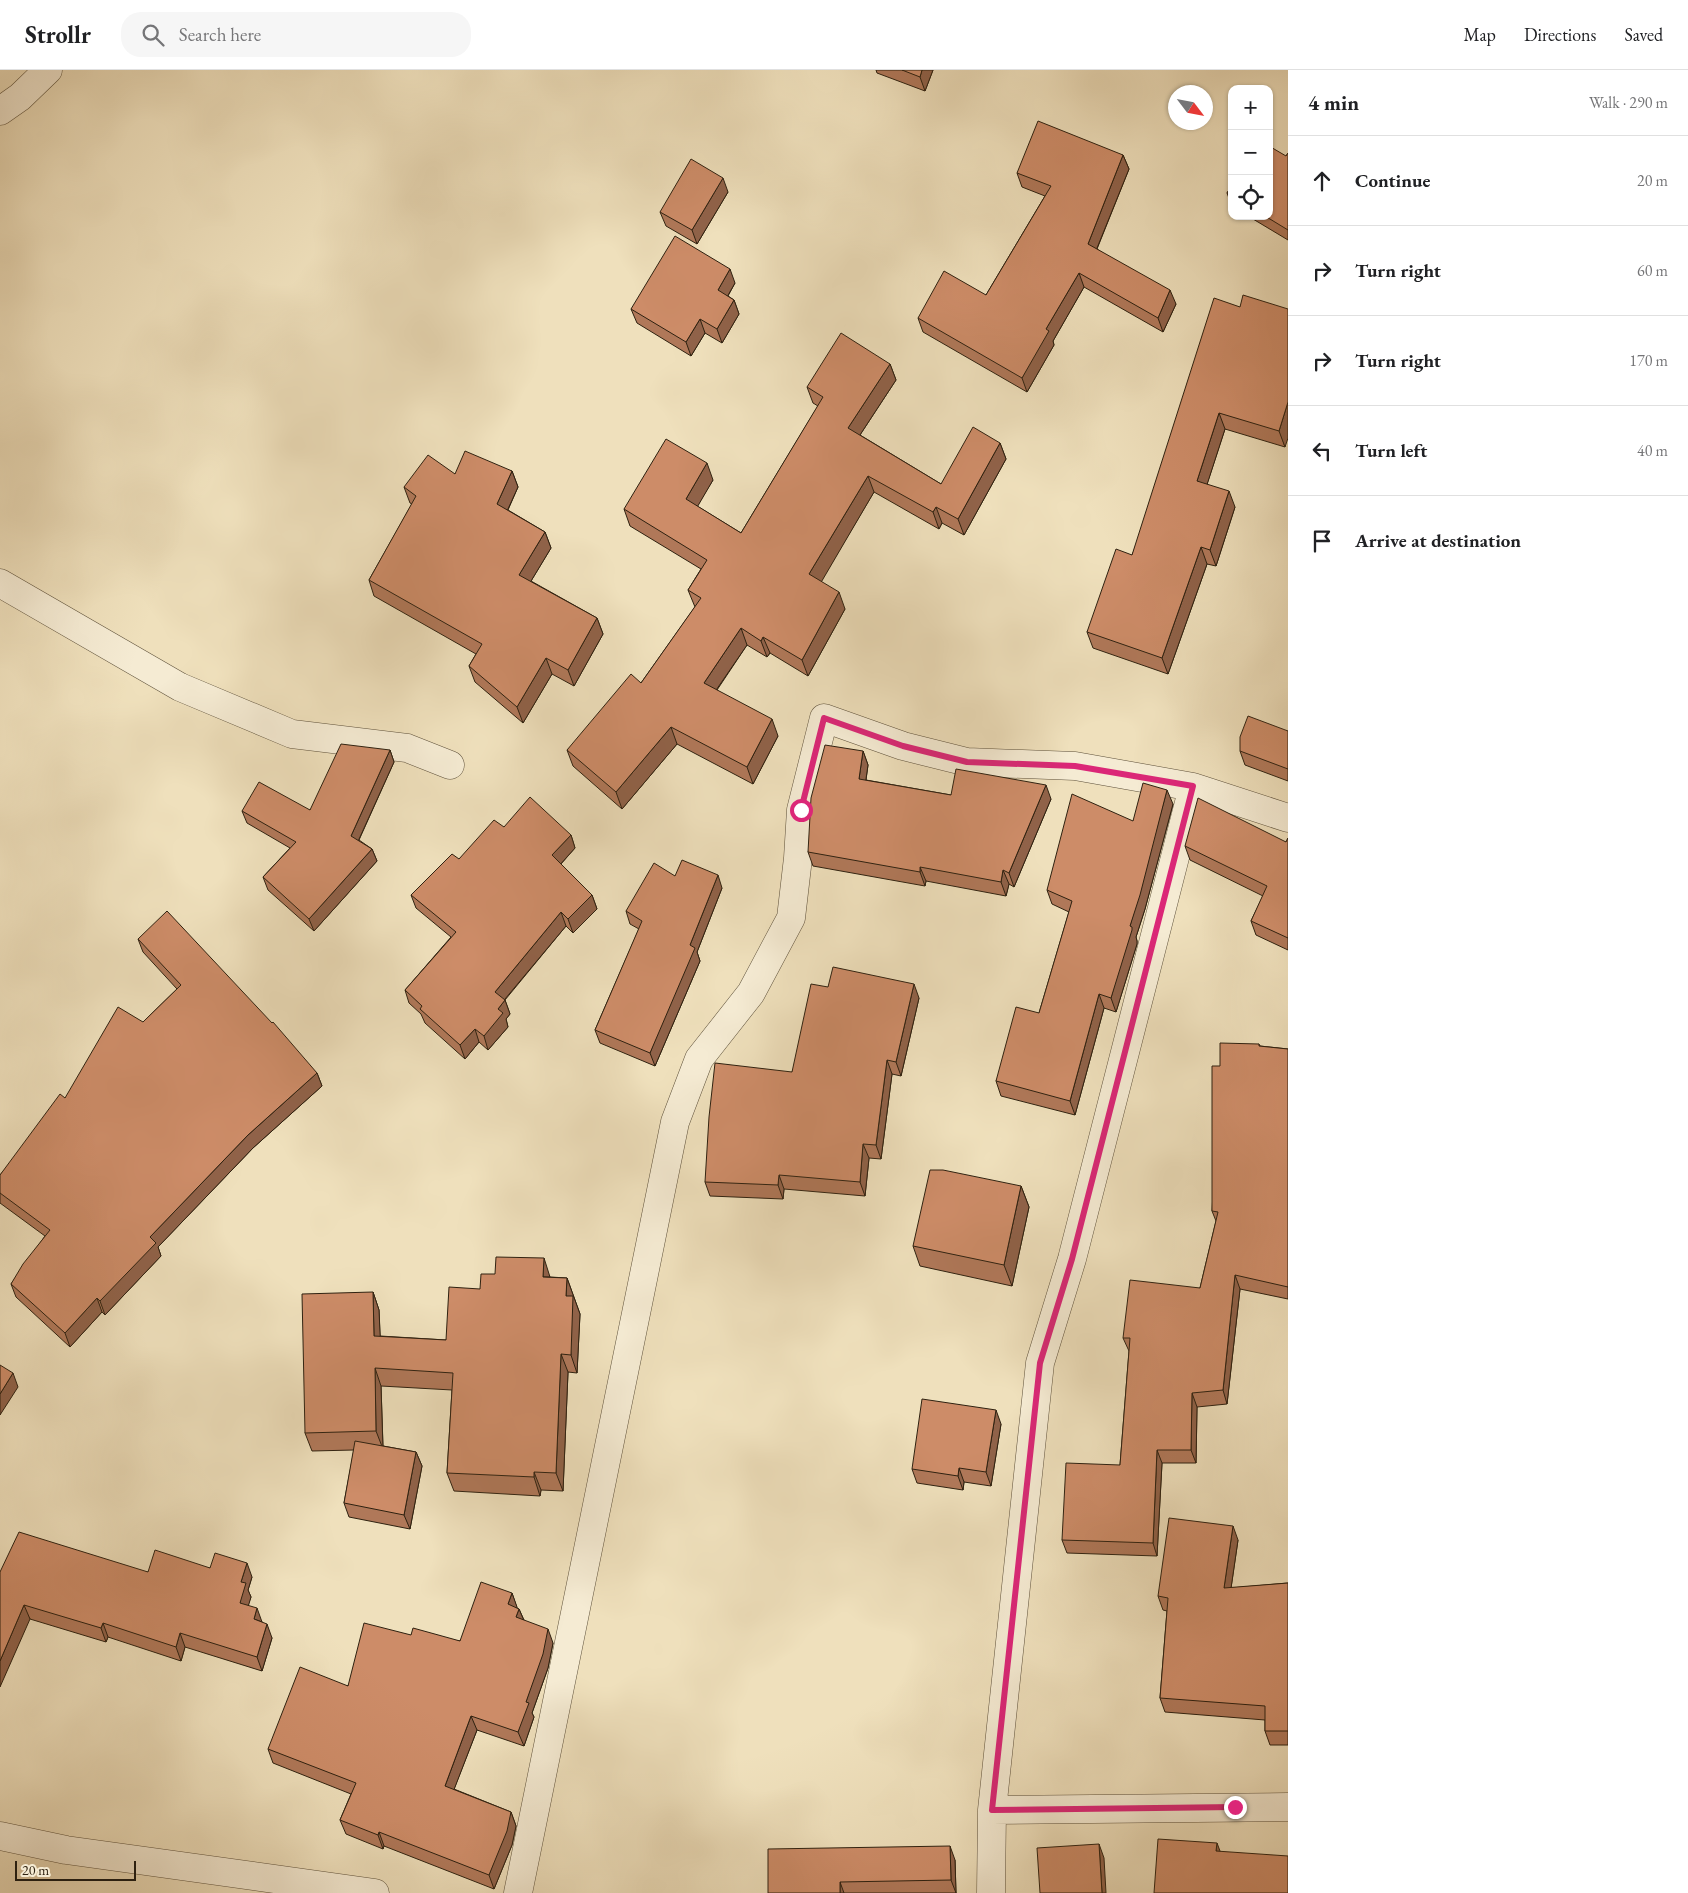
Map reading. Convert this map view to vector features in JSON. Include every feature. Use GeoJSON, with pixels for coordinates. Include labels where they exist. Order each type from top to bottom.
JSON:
{"type":"FeatureCollection","features":[{"type":"Feature","properties":{"kind":"street"},"geometry":{"type":"LineString","coordinates":[[0,111],[20,97],[48,70]]}},
{"type":"Feature","properties":{"kind":"street"},"geometry":{"type":"LineString","coordinates":[[0,582],[180,687],[292,734],[407,748],[450,765]]}},
{"type":"Feature","properties":{"kind":"street"},"geometry":{"type":"LineString","coordinates":[[518,1893],[675,1122],[699,1060],[751,993],[791,918],[801,810],[824,718],[903,746],[967,762],[1075,766],[1193,786],[1288,818]]}},
{"type":"Feature","properties":{"kind":"street"},"geometry":{"type":"LineString","coordinates":[[991,1893],[992,1810],[1040,1363],[1072,1259],[1193,786]]}},
{"type":"Feature","properties":{"kind":"street"},"geometry":{"type":"LineString","coordinates":[[992,1810],[1288,1807]]}},
{"type":"Feature","properties":{"kind":"street"},"geometry":{"type":"LineString","coordinates":[[0,1836],[66,1850],[375,1893]]}},
{"type":"Feature","properties":{"kind":"building"},"geometry":{"type":"Polygon","coordinates":[[[902,70],[922,70],[920,77],[902,70]]]}},
{"type":"Feature","properties":{"kind":"building"},"geometry":{"type":"Polygon","coordinates":[[[1038,121],[1123,155],[1088,244],[1170,290],[1158,318],[1079,273],[1046,329],[1049,331],[1022,378],[918,318],[944,271],[986,295],[1051,186],[1017,173],[1038,121]]]}},
{"type":"Feature","properties":{"kind":"building"},"geometry":{"type":"Polygon","coordinates":[[[1273,148],[1286,156],[1288,153],[1288,230],[1272,220],[1273,148]]]}},
{"type":"Feature","properties":{"kind":"building"},"geometry":{"type":"Polygon","coordinates":[[[691,159],[723,178],[692,230],[660,212],[691,159]]]}},
{"type":"Feature","properties":{"kind":"building"},"geometry":{"type":"Polygon","coordinates":[[[675,236],[730,269],[718,290],[734,300],[717,329],[700,319],[686,342],[631,309],[675,236]]]}},
{"type":"Feature","properties":{"kind":"building"},"geometry":{"type":"Polygon","coordinates":[[[1243,295],[1288,309],[1288,402],[1279,431],[1219,413],[1197,481],[1229,491],[1210,550],[1201,547],[1162,658],[1087,632],[1116,549],[1132,555],[1214,298],[1240,307],[1243,295]]]}},
{"type":"Feature","properties":{"kind":"building"},"geometry":{"type":"Polygon","coordinates":[[[841,333],[890,364],[848,428],[941,484],[973,427],[1000,443],[958,519],[936,507],[933,512],[868,476],[809,574],[839,592],[802,660],[763,637],[761,641],[741,628],[704,683],[772,719],[747,767],[671,727],[616,792],[567,750],[631,674],[641,683],[701,598],[688,590],[707,560],[624,509],[666,439],[707,463],[686,499],[741,533],[823,397],[807,387],[841,333]]]}},
{"type":"Feature","properties":{"kind":"building"},"geometry":{"type":"Polygon","coordinates":[[[465,451],[512,471],[497,504],[545,532],[519,575],[597,618],[568,670],[546,658],[517,707],[469,666],[482,644],[369,580],[416,496],[404,487],[428,455],[455,474],[465,451]]]}},
{"type":"Feature","properties":{"kind":"building"},"geometry":{"type":"Polygon","coordinates":[[[1248,716],[1288,731],[1288,769],[1240,751],[1240,737],[1248,716]]]}},
{"type":"Feature","properties":{"kind":"building"},"geometry":{"type":"Polygon","coordinates":[[[341,744],[390,750],[351,836],[372,849],[309,919],[263,877],[296,842],[242,811],[259,782],[310,810],[341,744]]]}},
{"type":"Feature","properties":{"kind":"building"},"geometry":{"type":"Polygon","coordinates":[[[825,745],[863,751],[859,779],[951,795],[956,769],[1046,785],[1009,873],[1003,870],[1001,882],[920,867],[920,872],[808,852],[811,798],[825,745]]]}},
{"type":"Feature","properties":{"kind":"building"},"geometry":{"type":"Polygon","coordinates":[[[1143,783],[1167,790],[1140,895],[1130,926],[1132,930],[1111,998],[1099,994],[1070,1101],[996,1081],[1016,1007],[1039,1013],[1072,901],[1047,890],[1072,794],[1133,821],[1143,783]]]}},
{"type":"Feature","properties":{"kind":"building"},"geometry":{"type":"Polygon","coordinates":[[[530,797],[571,835],[552,855],[592,895],[568,919],[561,912],[495,992],[505,1000],[498,1009],[503,1013],[484,1036],[475,1029],[460,1045],[420,1009],[422,1006],[405,990],[456,932],[411,895],[452,854],[459,859],[494,820],[504,827],[530,797]]]}},
{"type":"Feature","properties":{"kind":"building"},"geometry":{"type":"Polygon","coordinates":[[[1198,798],[1286,842],[1288,838],[1288,938],[1251,921],[1267,886],[1185,846],[1198,798]]]}},
{"type":"Feature","properties":{"kind":"building"},"geometry":{"type":"Polygon","coordinates":[[[682,860],[718,875],[690,945],[695,948],[650,1053],[595,1030],[642,921],[626,911],[654,863],[675,876],[682,860]]]}},
{"type":"Feature","properties":{"kind":"building"},"geometry":{"type":"Polygon","coordinates":[[[167,911],[273,1022],[317,1073],[248,1135],[150,1237],[156,1243],[100,1301],[97,1298],[65,1333],[11,1284],[23,1264],[50,1230],[0,1193],[0,1175],[60,1094],[65,1098],[118,1007],[143,1022],[181,985],[138,939],[167,911]]]}},
{"type":"Feature","properties":{"kind":"building"},"geometry":{"type":"Polygon","coordinates":[[[833,967],[914,984],[896,1062],[887,1060],[876,1145],[863,1144],[860,1182],[779,1175],[778,1185],[705,1182],[715,1063],[792,1072],[811,984],[828,987],[833,967]]]}},
{"type":"Feature","properties":{"kind":"building"},"geometry":{"type":"Polygon","coordinates":[[[1220,1043],[1259,1044],[1259,1046],[1288,1049],[1288,1287],[1235,1275],[1223,1390],[1192,1393],[1191,1450],[1157,1450],[1153,1543],[1062,1540],[1066,1463],[1120,1465],[1130,1338],[1123,1338],[1130,1280],[1200,1288],[1218,1212],[1212,1211],[1212,1066],[1220,1066],[1220,1043]]]}},
{"type":"Feature","properties":{"kind":"building"},"geometry":{"type":"Polygon","coordinates":[[[930,1170],[943,1170],[1021,1186],[1004,1265],[913,1246],[930,1170]]]}},
{"type":"Feature","properties":{"kind":"building"},"geometry":{"type":"Polygon","coordinates":[[[496,1257],[544,1258],[543,1277],[567,1278],[566,1296],[573,1296],[571,1355],[561,1354],[556,1473],[534,1472],[534,1477],[447,1473],[453,1373],[375,1368],[376,1431],[305,1433],[302,1294],[373,1292],[374,1336],[446,1340],[449,1287],[480,1289],[481,1274],[495,1274],[496,1257]]]}},
{"type":"Feature","properties":{"kind":"building"},"geometry":{"type":"Polygon","coordinates":[[[0,1365],[13,1373],[0,1394],[0,1365]]]}},
{"type":"Feature","properties":{"kind":"building"},"geometry":{"type":"Polygon","coordinates":[[[922,1399],[996,1410],[986,1472],[959,1468],[958,1476],[912,1469],[922,1399]]]}},
{"type":"Feature","properties":{"kind":"building"},"geometry":{"type":"Polygon","coordinates":[[[355,1441],[416,1452],[404,1515],[344,1503],[355,1441]]]}},
{"type":"Feature","properties":{"kind":"building"},"geometry":{"type":"Polygon","coordinates":[[[1169,1518],[1233,1526],[1224,1588],[1288,1583],[1288,1731],[1265,1731],[1265,1706],[1160,1698],[1168,1598],[1158,1596],[1169,1518]]]}},
{"type":"Feature","properties":{"kind":"building"},"geometry":{"type":"Polygon","coordinates":[[[19,1532],[148,1572],[155,1550],[210,1568],[215,1553],[247,1563],[241,1582],[246,1583],[240,1603],[257,1608],[254,1619],[267,1624],[257,1657],[180,1633],[176,1647],[103,1623],[101,1628],[24,1605],[0,1661],[0,1572],[19,1532]]]}},
{"type":"Feature","properties":{"kind":"building"},"geometry":{"type":"Polygon","coordinates":[[[481,1582],[512,1593],[508,1604],[519,1609],[516,1617],[548,1629],[543,1654],[526,1702],[529,1703],[518,1732],[471,1716],[445,1786],[511,1812],[507,1831],[489,1875],[379,1832],[378,1835],[340,1820],[356,1783],[268,1749],[300,1667],[348,1686],[364,1623],[411,1635],[413,1628],[460,1641],[481,1582]]]}},
{"type":"Feature","properties":{"kind":"building"},"geometry":{"type":"Polygon","coordinates":[[[1158,1839],[1217,1843],[1216,1851],[1288,1856],[1288,1893],[1154,1893],[1158,1839]]]}},
{"type":"Feature","properties":{"kind":"building"},"geometry":{"type":"Polygon","coordinates":[[[1099,1844],[1102,1893],[1040,1893],[1037,1848],[1099,1844]]]}},
{"type":"Feature","properties":{"kind":"building"},"geometry":{"type":"Polygon","coordinates":[[[950,1846],[951,1880],[840,1882],[840,1893],[768,1893],[768,1849],[950,1846]]]}},
{"type":"Feature","properties":{"kind":"route"},"geometry":{"type":"LineString","coordinates":[[801,810],[824,718],[903,746],[967,762],[1075,766],[1193,786],[1072,1259],[1040,1363],[992,1810],[1235,1807]]}}]}
